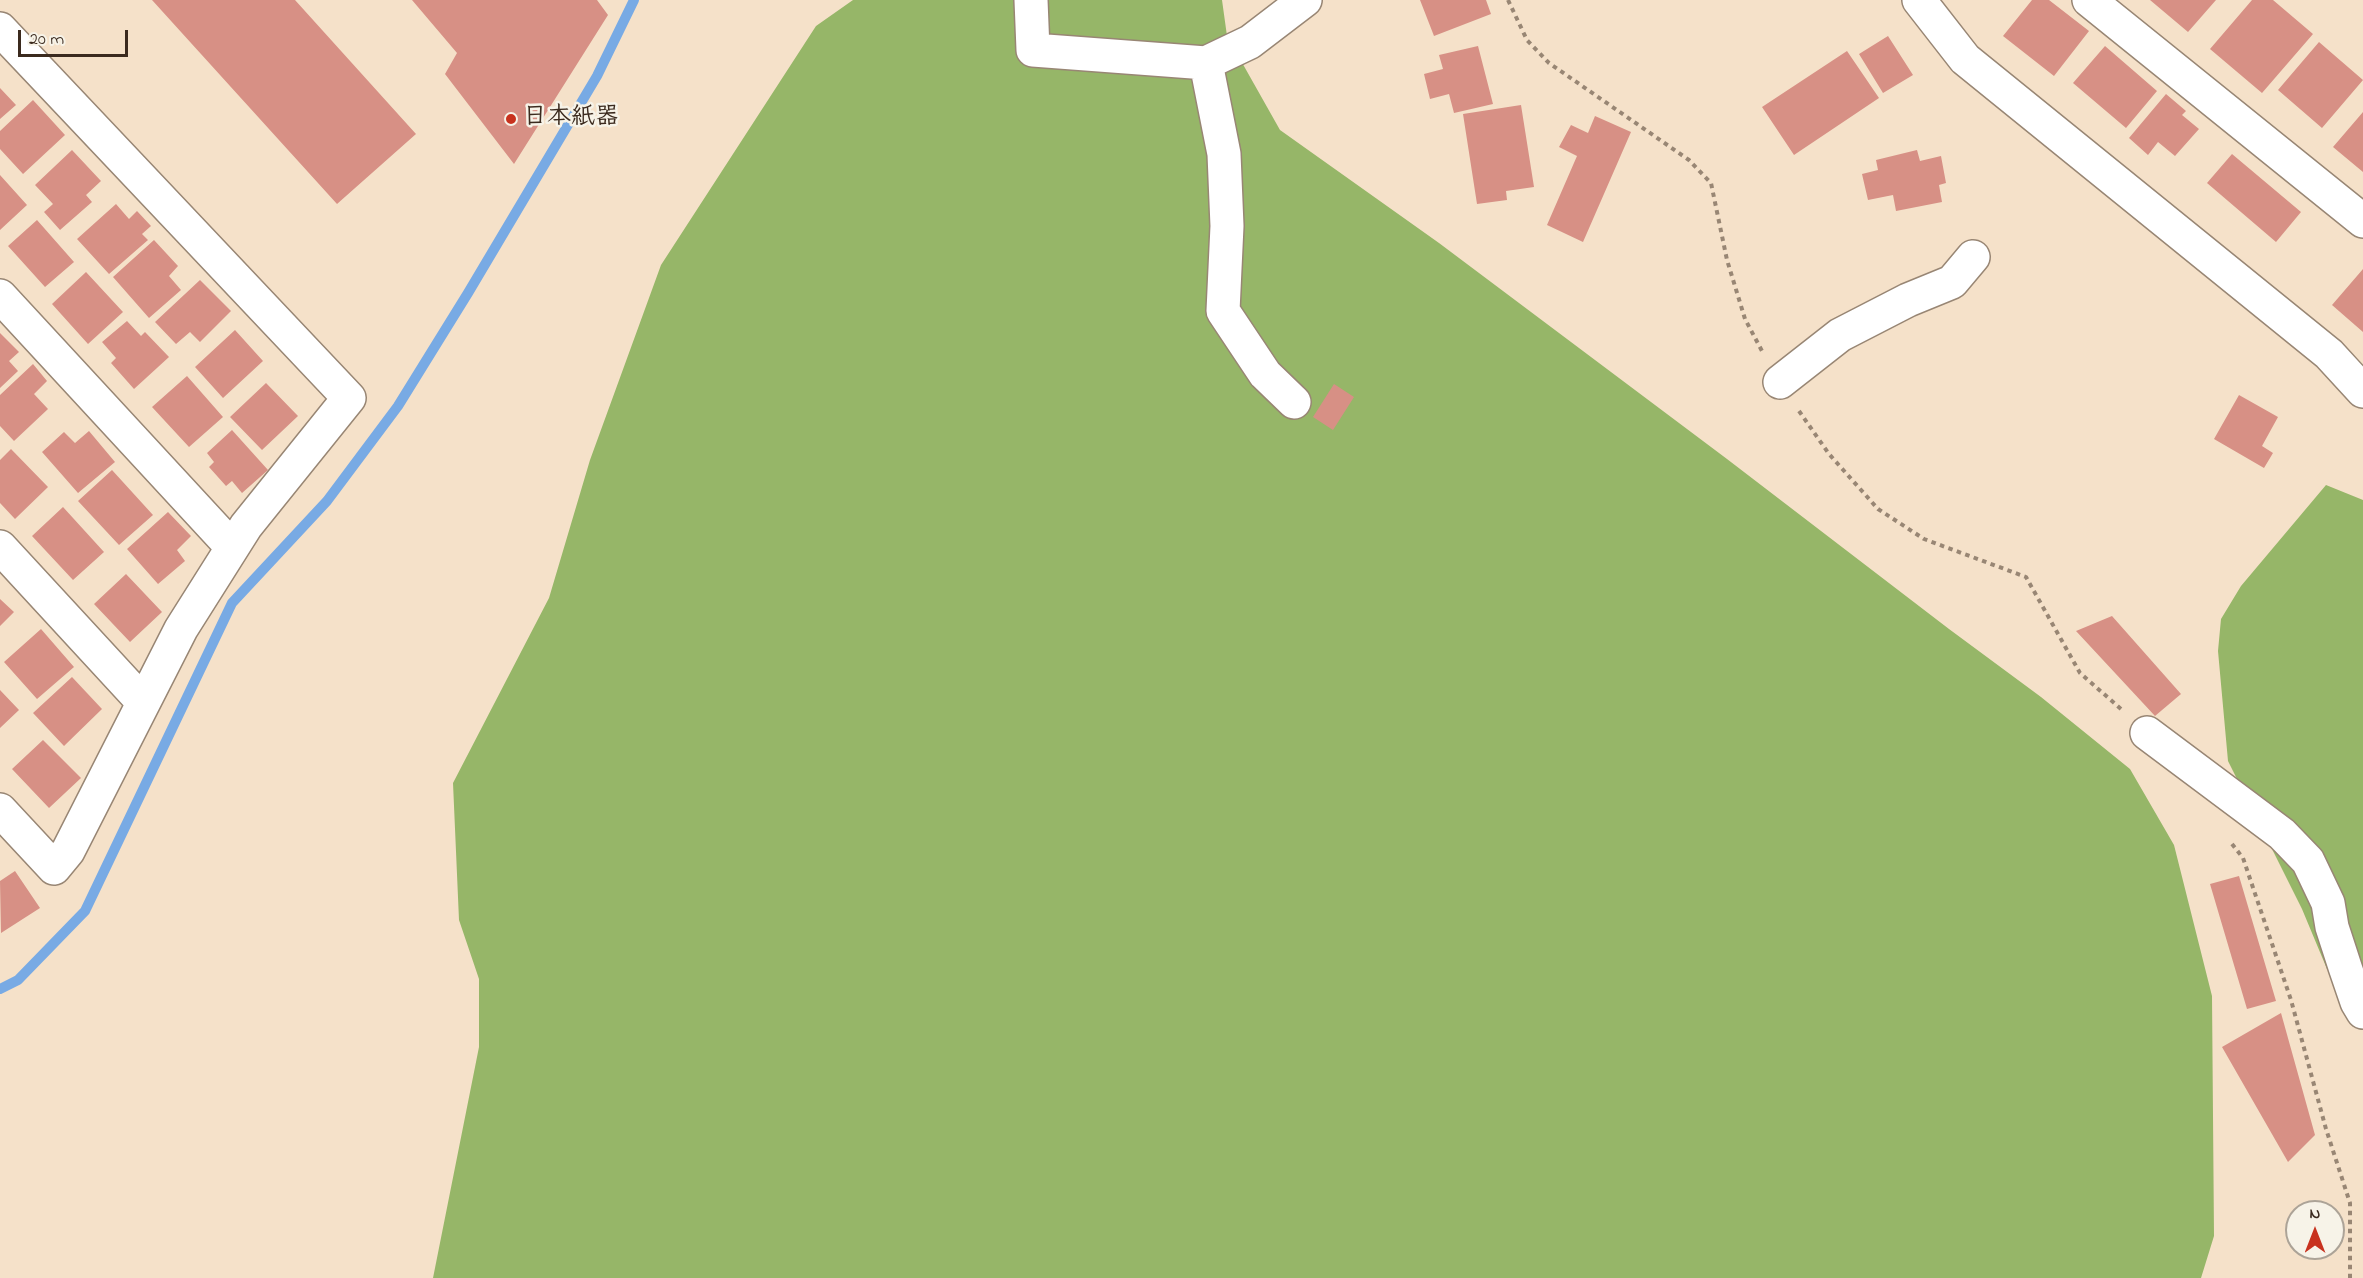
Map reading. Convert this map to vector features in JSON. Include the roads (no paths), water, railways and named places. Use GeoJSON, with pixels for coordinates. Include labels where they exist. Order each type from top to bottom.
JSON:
{"type":"FeatureCollection","features":[{"type":"Feature","properties":{"kind":"street"},"geometry":{"type":"LineString","coordinates":[[1031,0],[1033,50],[1206,63],[1251,42],[1305,0]]}},
{"type":"Feature","properties":{"kind":"street"},"geometry":{"type":"LineString","coordinates":[[1919,0],[1965,58],[2329,354],[2363,392]]}},
{"type":"Feature","properties":{"kind":"street"},"geometry":{"type":"LineString","coordinates":[[2089,0],[2363,221]]}},
{"type":"Feature","properties":{"kind":"street"},"geometry":{"type":"LineString","coordinates":[[0,29],[349,398],[246,526],[181,629],[68,851],[54,868],[5,824]]}},
{"type":"Feature","properties":{"kind":"street"},"geometry":{"type":"LineString","coordinates":[[1206,63],[1224,154],[1227,226],[1223,311],[1265,374],[1294,402]]}},
{"type":"Feature","properties":{"kind":"street"},"geometry":{"type":"LineString","coordinates":[[1780,382],[1840,335],[1908,300],[1952,282],[1973,257]]}},
{"type":"Feature","properties":{"kind":"street"},"geometry":{"type":"LineString","coordinates":[[0,296],[232,547]]}},
{"type":"Feature","properties":{"kind":"street"},"geometry":{"type":"LineString","coordinates":[[0,547],[143,702]]}},
{"type":"Feature","properties":{"kind":"street"},"geometry":{"type":"LineString","coordinates":[[2147,733],[2282,834],[2308,861],[2328,903],[2332,927],[2354,965],[2356,1002],[2363,1012]]}},
{"type":"Feature","properties":{"kind":"waterway"},"geometry":{"type":"LineString","coordinates":[[0,989],[18,980],[85,911],[232,603],[327,501],[398,406],[597,76],[634,0]]}},
{"type":"Feature","properties":{"kind":"place","name":"日本紙器"},"geometry":{"type":"Point","coordinates":[511,119]}}]}
